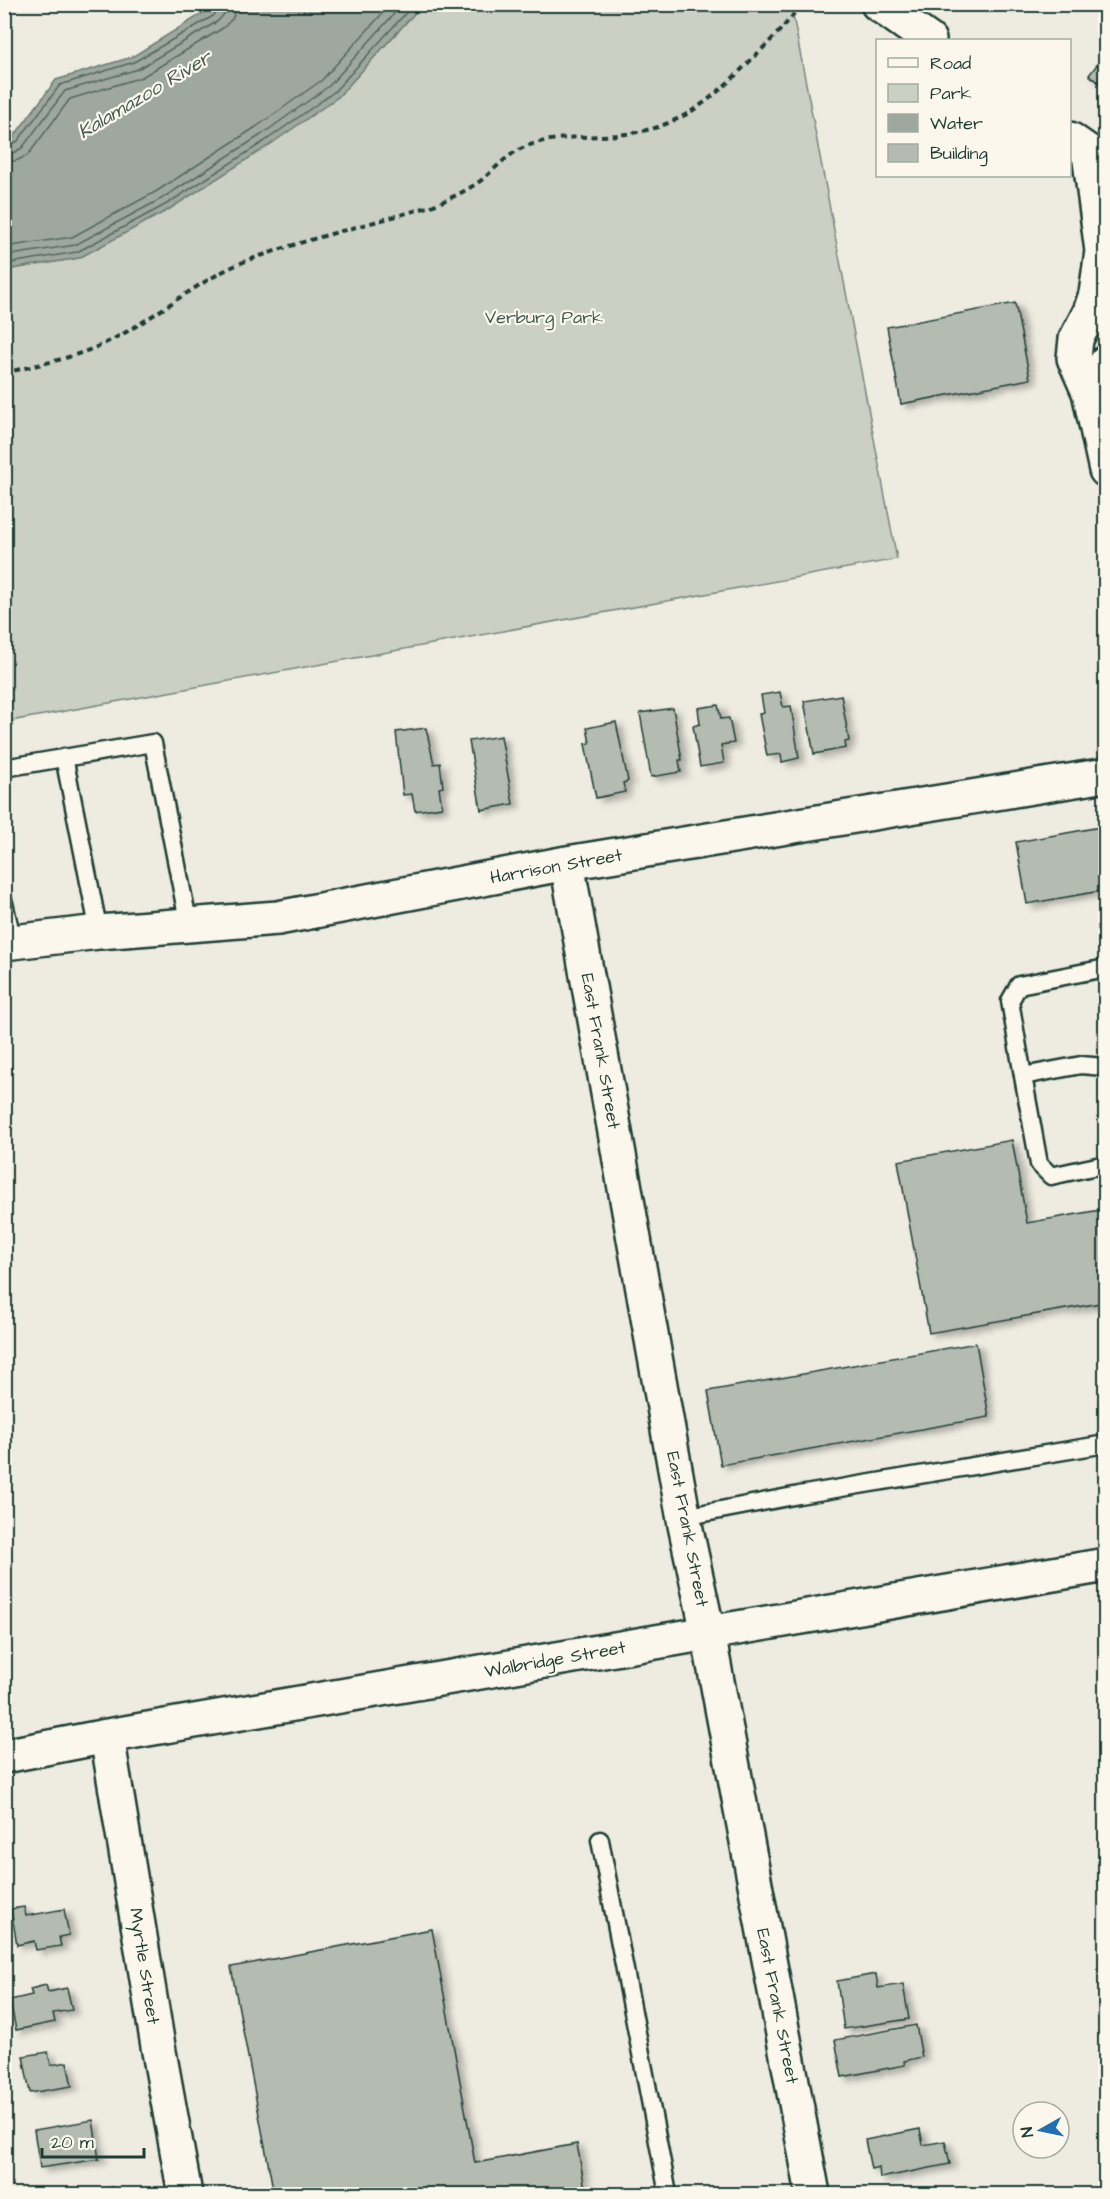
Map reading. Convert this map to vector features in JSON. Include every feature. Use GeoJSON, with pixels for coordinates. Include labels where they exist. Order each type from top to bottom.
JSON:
{"type":"FeatureCollection","features":[{"type":"Feature","properties":{"kind":"street"},"geometry":{"type":"LineString","coordinates":[[878,4],[928,39]]}},
{"type":"Feature","properties":{"kind":"street"},"geometry":{"type":"LineString","coordinates":[[1088,152],[1102,251],[1096,294],[1090,312],[1076,339],[1074,358],[1089,393],[1106,470]]}},
{"type":"Feature","properties":{"kind":"street"},"geometry":{"type":"LineString","coordinates":[[1089,393],[1106,363]]}},
{"type":"Feature","properties":{"kind":"street","name":"Harrison Street"},"geometry":{"type":"LineString","coordinates":[[9,942],[99,932],[278,918],[567,863],[1106,775]]}},
{"type":"Feature","properties":{"kind":"street","name":"East Frank Street"},"geometry":{"type":"LineString","coordinates":[[567,863],[684,1517],[708,1633],[813,2194]]}},
{"type":"Feature","properties":{"kind":"street","name":"Walbridge Street"},"geometry":{"type":"LineString","coordinates":[[4,1756],[107,1736],[1106,1565]]}},
{"type":"Feature","properties":{"kind":"street","name":"Myrtle Street"},"geometry":{"type":"LineString","coordinates":[[107,1736],[185,2194]]}},
{"type":"Feature","properties":{"kind":"lane"},"geometry":{"type":"LineString","coordinates":[[4,768],[153,742],[189,926]]}},
{"type":"Feature","properties":{"kind":"lane"},"geometry":{"type":"LineString","coordinates":[[64,757],[99,932]]}},
{"type":"Feature","properties":{"kind":"lane"},"geometry":{"type":"LineString","coordinates":[[4,903],[9,942]]}},
{"type":"Feature","properties":{"kind":"lane"},"geometry":{"type":"LineString","coordinates":[[1106,968],[1018,985],[1010,1001],[1040,1164],[1051,1176],[1106,1164]]}},
{"type":"Feature","properties":{"kind":"lane"},"geometry":{"type":"LineString","coordinates":[[1023,1076],[1081,1065],[1104,1067],[1106,1070]]}},
{"type":"Feature","properties":{"kind":"lane"},"geometry":{"type":"LineString","coordinates":[[684,1517],[798,1495],[1106,1444]]}},
{"type":"Feature","properties":{"kind":"lane"},"geometry":{"type":"LineString","coordinates":[[600,1840],[668,2194]]}},
{"type":"Feature","properties":{"kind":"path"},"geometry":{"type":"LineString","coordinates":[[4,373],[101,345],[162,310],[200,284],[251,259],[409,213],[448,199],[465,191],[513,153],[528,146],[627,134],[660,126],[682,117],[704,104],[727,84],[760,51],[801,4]]}},
{"type":"Feature","properties":{"kind":"green space","name":"Verburg Park"},"geometry":{"type":"Polygon","coordinates":[[[422,5],[791,5],[897,559],[5,722],[5,270],[79,258],[338,97],[422,5]]]}},
{"type":"Feature","properties":{"kind":"water","name":"Kalamazoo River"},"geometry":{"type":"Polygon","coordinates":[[[216,5],[422,5],[338,97],[268,146],[168,210],[79,258],[5,270],[5,141],[12,139],[56,80],[132,57],[216,5]]]}},
{"type":"Feature","properties":{"kind":"building"},"geometry":{"type":"Polygon","coordinates":[[[1106,53],[1106,88],[1089,75],[1106,53]]]}},
{"type":"Feature","properties":{"kind":"building"},"geometry":{"type":"Polygon","coordinates":[[[1015,303],[1030,379],[901,404],[887,327],[1015,303]]]}},
{"type":"Feature","properties":{"kind":"building"},"geometry":{"type":"Polygon","coordinates":[[[780,692],[783,707],[791,706],[799,758],[782,762],[781,754],[767,756],[759,714],[764,713],[761,695],[780,692]]]}},
{"type":"Feature","properties":{"kind":"building"},"geometry":{"type":"Polygon","coordinates":[[[841,695],[849,741],[845,742],[846,748],[814,754],[804,701],[841,695]]]}},
{"type":"Feature","properties":{"kind":"building"},"geometry":{"type":"Polygon","coordinates":[[[718,705],[721,719],[729,718],[734,743],[721,745],[724,763],[700,767],[693,726],[700,724],[698,708],[718,705]]]}},
{"type":"Feature","properties":{"kind":"building"},"geometry":{"type":"Polygon","coordinates":[[[673,708],[682,760],[679,760],[681,772],[651,777],[640,713],[673,708]]]}},
{"type":"Feature","properties":{"kind":"building"},"geometry":{"type":"Polygon","coordinates":[[[616,722],[628,781],[623,783],[625,792],[596,798],[585,744],[590,743],[587,728],[616,722]]]}},
{"type":"Feature","properties":{"kind":"building"},"geometry":{"type":"Polygon","coordinates":[[[426,728],[434,764],[440,763],[443,787],[439,788],[442,807],[415,811],[412,794],[403,795],[396,732],[426,728]]]}},
{"type":"Feature","properties":{"kind":"building"},"geometry":{"type":"Polygon","coordinates":[[[501,736],[513,804],[481,810],[469,741],[501,736]]]}},
{"type":"Feature","properties":{"kind":"building"},"geometry":{"type":"Polygon","coordinates":[[[1106,826],[1106,890],[1027,904],[1016,842],[1106,826]]]}},
{"type":"Feature","properties":{"kind":"building"},"geometry":{"type":"Polygon","coordinates":[[[1012,1140],[1027,1223],[1106,1209],[1106,1302],[929,1333],[898,1161],[1012,1140]]]}},
{"type":"Feature","properties":{"kind":"building"},"geometry":{"type":"Polygon","coordinates":[[[976,1343],[989,1417],[721,1465],[708,1391],[976,1343]]]}},
{"type":"Feature","properties":{"kind":"building"},"geometry":{"type":"Polygon","coordinates":[[[24,1907],[26,1916],[64,1909],[69,1935],[59,1937],[61,1946],[36,1950],[34,1941],[17,1945],[11,1909],[24,1907]]]}},
{"type":"Feature","properties":{"kind":"building"},"geometry":{"type":"Polygon","coordinates":[[[432,1929],[475,2163],[577,2144],[586,2194],[274,2194],[231,1967],[432,1929]]]}},
{"type":"Feature","properties":{"kind":"building"},"geometry":{"type":"Polygon","coordinates":[[[876,1974],[878,1988],[903,1984],[909,2019],[844,2029],[837,1981],[876,1974]]]}},
{"type":"Feature","properties":{"kind":"building"},"geometry":{"type":"Polygon","coordinates":[[[46,1985],[48,1992],[67,1988],[72,2010],[53,2013],[55,2022],[16,2030],[10,2000],[32,1995],[30,1989],[46,1985]]]}},
{"type":"Feature","properties":{"kind":"building"},"geometry":{"type":"Polygon","coordinates":[[[916,2025],[922,2057],[904,2061],[905,2065],[842,2077],[835,2040],[916,2025]]]}},
{"type":"Feature","properties":{"kind":"building"},"geometry":{"type":"Polygon","coordinates":[[[48,2052],[51,2065],[67,2062],[72,2086],[30,2093],[23,2056],[48,2052]]]}},
{"type":"Feature","properties":{"kind":"building"},"geometry":{"type":"Polygon","coordinates":[[[93,2120],[99,2159],[40,2168],[34,2130],[93,2120]]]}},
{"type":"Feature","properties":{"kind":"building"},"geometry":{"type":"Polygon","coordinates":[[[920,2129],[923,2145],[945,2141],[950,2164],[880,2178],[879,2167],[871,2169],[865,2140],[920,2129]]]}},
{"type":"Feature","properties":{"kind":"building"},"geometry":{"type":"Polygon","coordinates":[[[113,2187],[114,2194],[75,2194],[113,2187]]]}}]}
